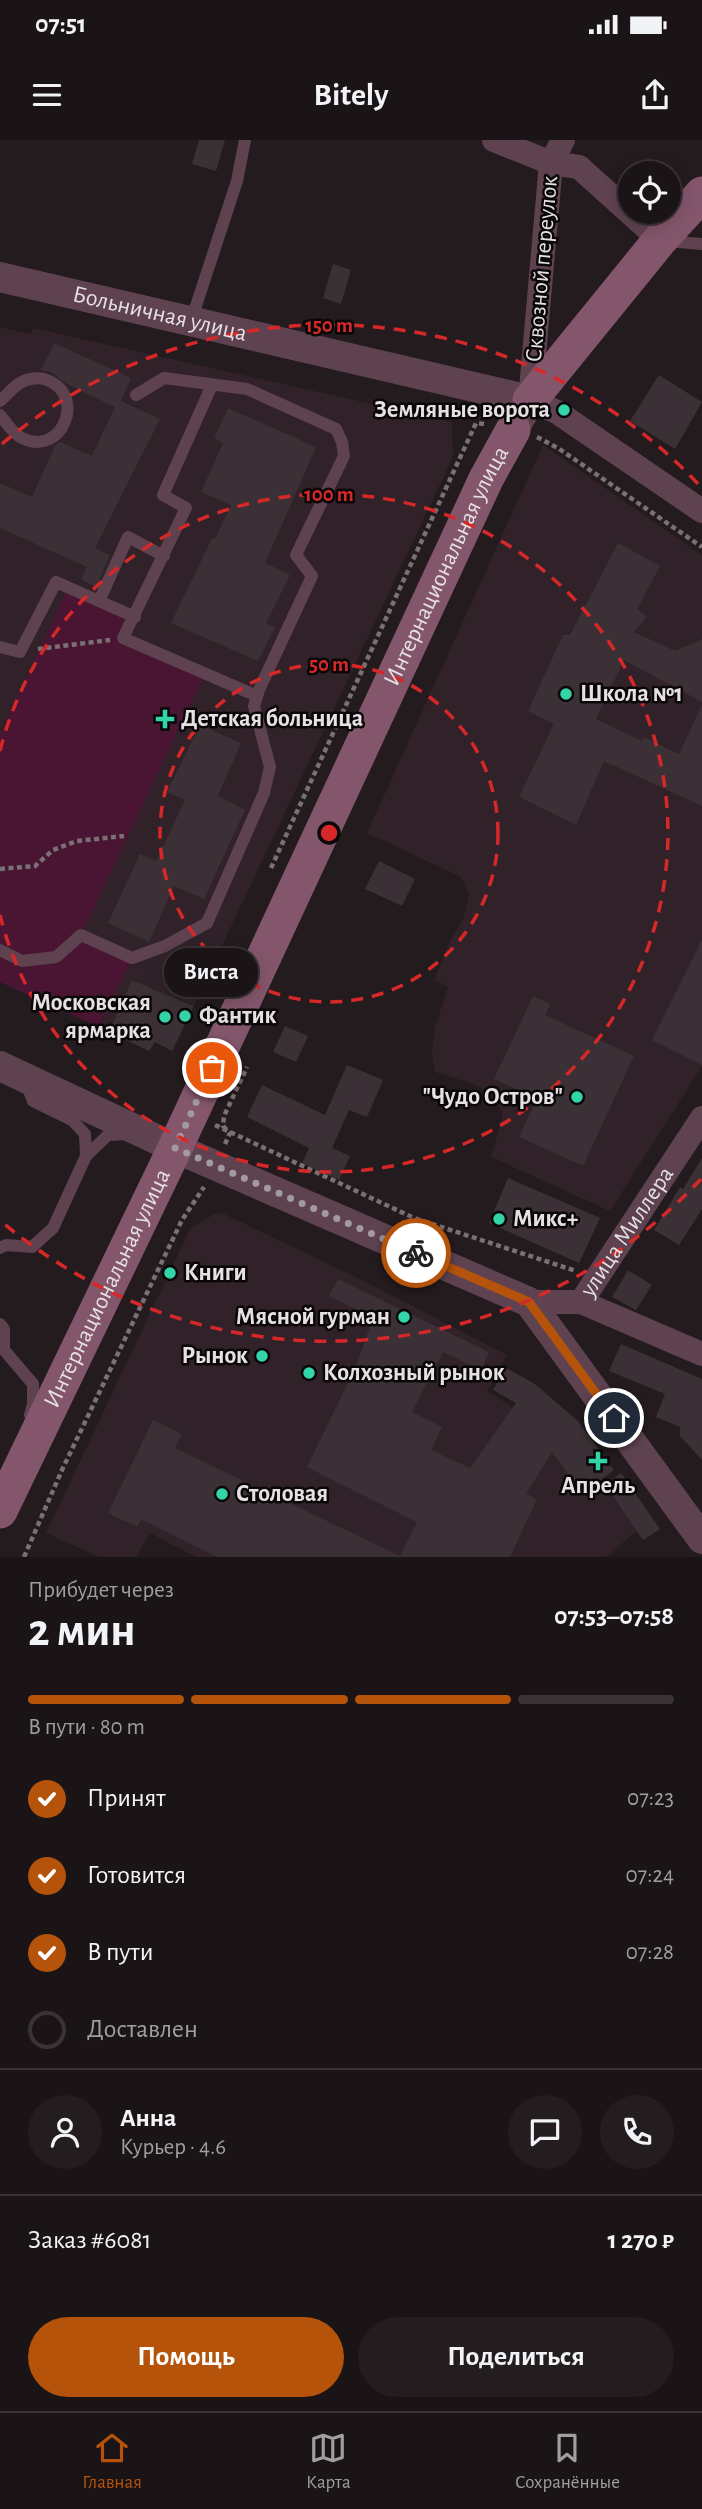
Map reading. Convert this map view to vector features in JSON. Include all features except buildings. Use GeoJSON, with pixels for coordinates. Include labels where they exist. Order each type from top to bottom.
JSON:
{"type":"FeatureCollection","features":[{"type":"Feature","properties":{"kind":"main road","name":"Интернациональная улица"},"geometry":{"type":"LineString","coordinates":[[544,406],[660,240],[702,194]]}},
{"type":"Feature","properties":{"kind":"main road","name":"Интернациональная улица"},"geometry":{"type":"LineString","coordinates":[[0,1511],[175,1148],[486,479],[523,440]]}},
{"type":"Feature","properties":{"kind":"street"},"geometry":{"type":"LineString","coordinates":[[494,140],[551,163],[579,167],[660,240]]}},
{"type":"Feature","properties":{"kind":"street","name":"Сквозной переулок"},"geometry":{"type":"LineString","coordinates":[[544,406],[551,163],[563,140]]}},
{"type":"Feature","properties":{"kind":"street","name":"Больничная улица"},"geometry":{"type":"LineString","coordinates":[[0,277],[544,406],[702,511]]}},
{"type":"Feature","properties":{"kind":"street","name":"Интернациональная улица"},"geometry":{"type":"LineString","coordinates":[[523,440],[544,406]]}},
{"type":"Feature","properties":{"kind":"street"},"geometry":{"type":"LineString","coordinates":[[8,1074],[529,1302],[702,1538]]}},
{"type":"Feature","properties":{"kind":"street","name":"улица Миллера"},"geometry":{"type":"LineString","coordinates":[[529,1302],[581,1302],[702,1118]]}},
{"type":"Feature","properties":{"kind":"street"},"geometry":{"type":"LineString","coordinates":[[581,1302],[702,1354]]}},
{"type":"Feature","properties":{"kind":"lane"},"geometry":{"type":"LineString","coordinates":[[191,321],[237,181],[244,140]]}},
{"type":"Feature","properties":{"kind":"lane"},"geometry":{"type":"LineString","coordinates":[[660,240],[702,244]]}},
{"type":"Feature","properties":{"kind":"lane"},"geometry":{"type":"LineString","coordinates":[[0,950],[22,961],[55,957],[81,935],[132,958],[165,946],[207,923],[264,793],[270,767],[254,706],[312,576],[296,555],[344,456],[342,442],[336,429],[247,389],[164,378],[136,396]]}},
{"type":"Feature","properties":{"kind":"lane"},"geometry":{"type":"LineString","coordinates":[[0,401],[20,383],[41,379],[57,386],[68,405],[64,428],[47,441],[30,442],[20,437],[0,415]]}},
{"type":"Feature","properties":{"kind":"lane"},"geometry":{"type":"LineString","coordinates":[[212,385],[163,495],[186,508],[124,638],[257,696]]}},
{"type":"Feature","properties":{"kind":"lane"},"geometry":{"type":"LineString","coordinates":[[100,599],[128,537],[164,556]]}},
{"type":"Feature","properties":{"kind":"lane"},"geometry":{"type":"LineString","coordinates":[[0,647],[20,652],[56,582],[100,599],[135,617]]}},
{"type":"Feature","properties":{"kind":"lane"},"geometry":{"type":"LineString","coordinates":[[8,1074],[33,1101],[72,1120],[85,1134],[86,1156]]}},
{"type":"Feature","properties":{"kind":"lane"},"geometry":{"type":"LineString","coordinates":[[0,1248],[6,1245],[32,1247],[53,1228],[86,1156],[108,1135],[144,1133]]}},
{"type":"Feature","properties":{"kind":"lane"},"geometry":{"type":"LineString","coordinates":[[0,1324],[4,1329],[4,1350],[33,1384],[33,1404],[26,1428],[27,1454]]}},
{"type":"Feature","properties":{"kind":"path"},"geometry":{"type":"LineString","coordinates":[[523,440],[544,406]]}},
{"type":"Feature","properties":{"kind":"path"},"geometry":{"type":"LineString","coordinates":[[20,652],[124,638]]}},
{"type":"Feature","properties":{"kind":"path"},"geometry":{"type":"LineString","coordinates":[[0,869],[35,866],[53,850],[77,841],[124,836]]}},
{"type":"Feature","properties":{"kind":"path"},"geometry":{"type":"LineString","coordinates":[[230,1133],[223,1126],[224,1116],[247,1066]]}},
{"type":"Feature","properties":{"kind":"path"},"geometry":{"type":"LineString","coordinates":[[191,1114],[414,1218],[521,1251],[567,1270],[582,1272]]}},
{"type":"Feature","properties":{"kind":"path"},"geometry":{"type":"LineString","coordinates":[[24,1557],[62,1470],[182,1220],[198,1199],[230,1133]]}},
{"type":"Feature","properties":{"kind":"shaded area","name":"Детская больница"},"geometry":{"type":"Polygon","coordinates":[[[0,327],[31,334],[33,328],[452,422],[453,457],[194,1005],[132,980],[109,1032],[0,982],[0,327]]]}},
{"type":"Feature","properties":{"kind":"shaded area","name":"Школа №1"},"geometry":{"type":"Polygon","coordinates":[[[543,445],[702,555],[702,1066],[610,1211],[491,1157],[503,1115],[494,1095],[474,1084],[435,1072],[432,1053],[435,1028],[448,987],[434,980],[450,941],[463,920],[469,895],[461,877],[367,833],[543,445]]]}},
{"type":"Feature","properties":{"kind":"shaded area"},"geometry":{"type":"Polygon","coordinates":[[[68,587],[135,617],[124,638],[205,674],[81,935],[132,958],[99,1027],[0,982],[0,735],[68,587]]]}},
{"type":"Feature","properties":{"kind":"shaded area","name":"Колхозный рынок"},"geometry":{"type":"Polygon","coordinates":[[[216,1213],[224,1214],[362,1280],[507,1355],[487,1391],[543,1427],[583,1493],[601,1482],[638,1530],[606,1557],[196,1557],[150,1533],[136,1557],[99,1557],[46,1533],[190,1229],[216,1213]]]}},
{"type":"Feature","properties":{"kind":"way so far"},"geometry":{"type":"LineString","coordinates":[[212,1068],[175,1148],[416,1253]]}},
{"type":"Feature","properties":{"kind":"place","name":"Земляные ворота"},"geometry":{"type":"Point","coordinates":[564,410]}},
{"type":"Feature","properties":{"kind":"place","name":"Школа №1"},"geometry":{"type":"Point","coordinates":[566,694]}},
{"type":"Feature","properties":{"kind":"place","name":"Детская больница"},"geometry":{"type":"Point","coordinates":[165,719]}},
{"type":"Feature","properties":{"kind":"place","name":"Фантик"},"geometry":{"type":"Point","coordinates":[185,1016]}},
{"type":"Feature","properties":{"kind":"place","name":"Московская ярмарка"},"geometry":{"type":"Point","coordinates":[165,1017]}},
{"type":"Feature","properties":{"kind":"place","name":"Виста"},"geometry":{"type":"Point","coordinates":[212,1068]}},
{"type":"Feature","properties":{"kind":"place","name":"\"Чудо Остров\""},"geometry":{"type":"Point","coordinates":[577,1097]}},
{"type":"Feature","properties":{"kind":"place","name":"Микс+"},"geometry":{"type":"Point","coordinates":[499,1219]}},
{"type":"Feature","properties":{"kind":"place","name":"Книги"},"geometry":{"type":"Point","coordinates":[170,1273]}},
{"type":"Feature","properties":{"kind":"place","name":"Мясной гурман"},"geometry":{"type":"Point","coordinates":[404,1317]}},
{"type":"Feature","properties":{"kind":"place","name":"Рынок"},"geometry":{"type":"Point","coordinates":[262,1356]}},
{"type":"Feature","properties":{"kind":"place","name":"Колхозный рынок"},"geometry":{"type":"Point","coordinates":[309,1373]}},
{"type":"Feature","properties":{"kind":"place","name":"Апрель"},"geometry":{"type":"Point","coordinates":[598,1461]}},
{"type":"Feature","properties":{"kind":"place","name":"Столовая"},"geometry":{"type":"Point","coordinates":[222,1494]}},
{"type":"Feature","properties":{"kind":"route"},"geometry":{"type":"LineString","coordinates":[[416,1253],[529,1302],[614,1418]]}}]}
